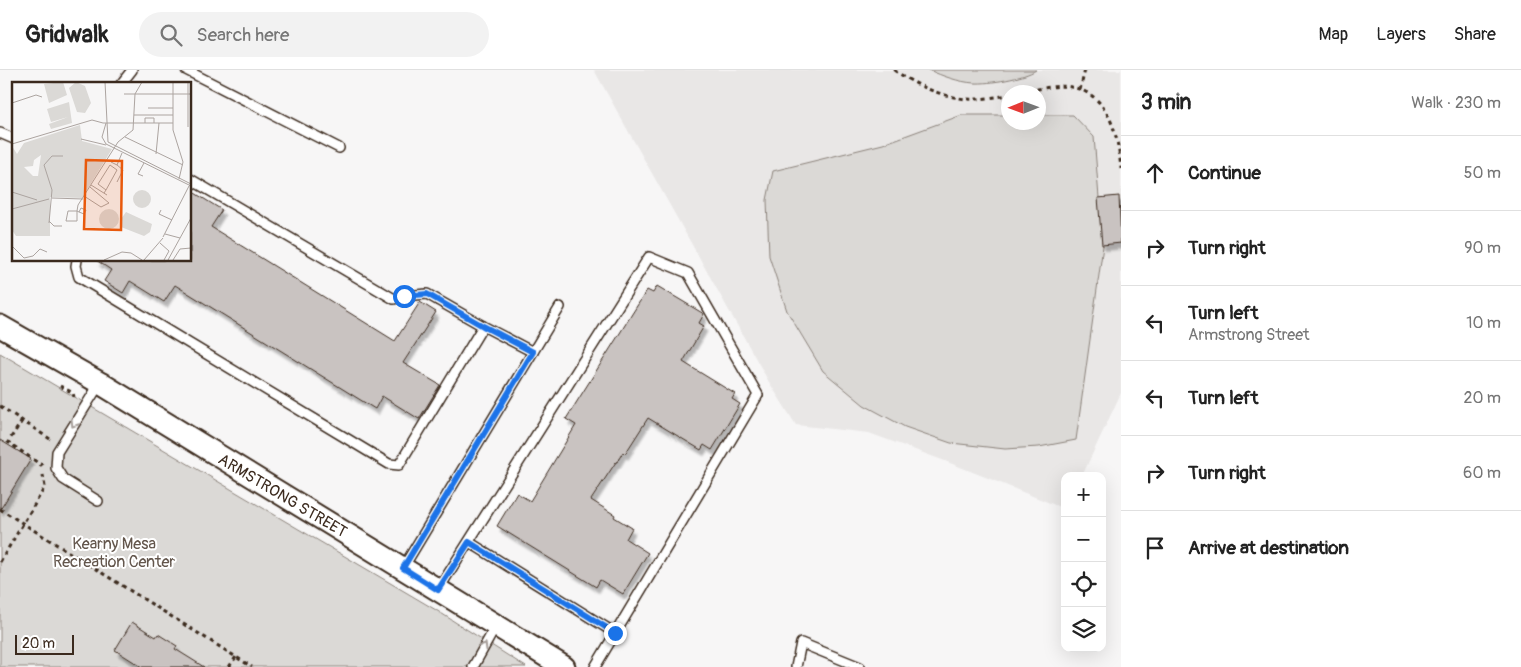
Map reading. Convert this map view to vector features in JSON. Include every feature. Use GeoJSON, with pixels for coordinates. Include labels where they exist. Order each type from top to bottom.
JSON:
{"type":"FeatureCollection","features":[{"type":"Feature","properties":{"kind":"street","name":"ARMSTRONG STREET"},"geometry":{"type":"LineString","coordinates":[[0,326],[100,383],[564,667]]}},
{"type":"Feature","properties":{"kind":"lane"},"geometry":{"type":"LineString","coordinates":[[123,82],[132,70]]}},
{"type":"Feature","properties":{"kind":"lane"},"geometry":{"type":"LineString","coordinates":[[186,70],[339,148]]}},
{"type":"Feature","properties":{"kind":"lane"},"geometry":{"type":"LineString","coordinates":[[0,133],[12,138]]}},
{"type":"Feature","properties":{"kind":"lane"},"geometry":{"type":"LineString","coordinates":[[191,180],[394,299],[427,294],[533,352]]}},
{"type":"Feature","properties":{"kind":"lane"},"geometry":{"type":"LineString","coordinates":[[438,590],[649,257],[688,273],[758,395],[594,667]]}},
{"type":"Feature","properties":{"kind":"lane"},"geometry":{"type":"LineString","coordinates":[[78,261],[76,266],[79,278],[389,464],[400,465],[483,326]]}},
{"type":"Feature","properties":{"kind":"lane"},"geometry":{"type":"LineString","coordinates":[[403,568],[560,307]]}},
{"type":"Feature","properties":{"kind":"lane"},"geometry":{"type":"LineString","coordinates":[[98,501],[63,479],[56,468],[57,452],[100,383]]}},
{"type":"Feature","properties":{"kind":"lane"},"geometry":{"type":"LineString","coordinates":[[469,542],[615,633]]}},
{"type":"Feature","properties":{"kind":"lane"},"geometry":{"type":"LineString","coordinates":[[473,667],[496,626]]}},
{"type":"Feature","properties":{"kind":"lane"},"geometry":{"type":"LineString","coordinates":[[796,667],[801,643],[860,667]]}},
{"type":"Feature","properties":{"kind":"path"},"geometry":{"type":"LineString","coordinates":[[894,70],[909,80],[933,91],[967,99],[1001,96]]}},
{"type":"Feature","properties":{"kind":"path"},"geometry":{"type":"LineString","coordinates":[[1080,90],[1085,70]]}},
{"type":"Feature","properties":{"kind":"path"},"geometry":{"type":"LineString","coordinates":[[1046,88],[1070,86],[1092,94],[1108,112],[1119,146],[1121,169]]}},
{"type":"Feature","properties":{"kind":"path"},"geometry":{"type":"LineString","coordinates":[[56,384],[73,393],[76,402]]}},
{"type":"Feature","properties":{"kind":"path"},"geometry":{"type":"LineString","coordinates":[[0,406],[52,440]]}},
{"type":"Feature","properties":{"kind":"path"},"geometry":{"type":"LineString","coordinates":[[22,421],[8,442],[41,465]]}},
{"type":"Feature","properties":{"kind":"path"},"geometry":{"type":"LineString","coordinates":[[0,562],[45,487],[41,465],[45,457]]}},
{"type":"Feature","properties":{"kind":"path"},"geometry":{"type":"LineString","coordinates":[[0,510],[252,667]]}},
{"type":"Feature","properties":{"kind":"path"},"geometry":{"type":"LineString","coordinates":[[230,667],[236,657]]}},
{"type":"Feature","properties":{"kind":"shaded area"},"geometry":{"type":"Polygon","coordinates":[[[594,70],[1121,70],[1121,393],[1084,472],[1061,472],[1061,507],[869,433],[796,425],[769,382],[594,70]]]}},
{"type":"Feature","properties":{"kind":"green space"},"geometry":{"type":"Polygon","coordinates":[[[929,70],[1036,70],[1015,78],[980,83],[957,80],[929,70]]]}},
{"type":"Feature","properties":{"kind":"green space"},"geometry":{"type":"Polygon","coordinates":[[[962,115],[1001,115],[1001,130],[1046,130],[1046,115],[1073,115],[1094,137],[1103,246],[1076,440],[1039,447],[1005,449],[951,443],[905,427],[864,405],[823,371],[787,311],[769,256],[767,200],[773,171],[883,144],[962,115]]]}},
{"type":"Feature","properties":{"kind":"green space","name":"Kearny Mesa Recreation Center"},"geometry":{"type":"Polygon","coordinates":[[[0,353],[436,610],[526,667],[0,667],[0,353]]]}},
{"type":"Feature","properties":{"kind":"building"},"geometry":{"type":"Polygon","coordinates":[[[191,191],[222,210],[211,227],[395,341],[420,302],[436,312],[403,363],[440,385],[419,419],[382,396],[375,409],[175,285],[164,302],[130,281],[123,293],[104,281],[111,270],[98,261],[191,261],[191,191]]]}},
{"type":"Feature","properties":{"kind":"building"},"geometry":{"type":"Polygon","coordinates":[[[1119,196],[1121,243],[1102,245],[1098,198],[1119,196]]]}},
{"type":"Feature","properties":{"kind":"building"},"geometry":{"type":"Polygon","coordinates":[[[657,286],[704,314],[699,323],[704,326],[683,362],[735,394],[732,399],[740,404],[712,450],[704,445],[701,450],[648,418],[625,454],[623,452],[591,500],[632,528],[626,539],[648,553],[623,594],[600,580],[596,587],[497,526],[517,493],[530,501],[576,425],[566,419],[647,290],[653,293],[657,286]]]}},
{"type":"Feature","properties":{"kind":"building"},"geometry":{"type":"Polygon","coordinates":[[[0,440],[31,459],[0,510],[0,440]]]}},
{"type":"Feature","properties":{"kind":"building"},"geometry":{"type":"Polygon","coordinates":[[[132,622],[156,637],[158,634],[177,646],[175,649],[204,667],[142,667],[115,650],[132,622]]]}},
{"type":"Feature","properties":{"kind":"route"},"geometry":{"type":"LineString","coordinates":[[404,296],[427,294],[533,352],[403,568],[438,590],[469,542],[615,633]]}}]}
